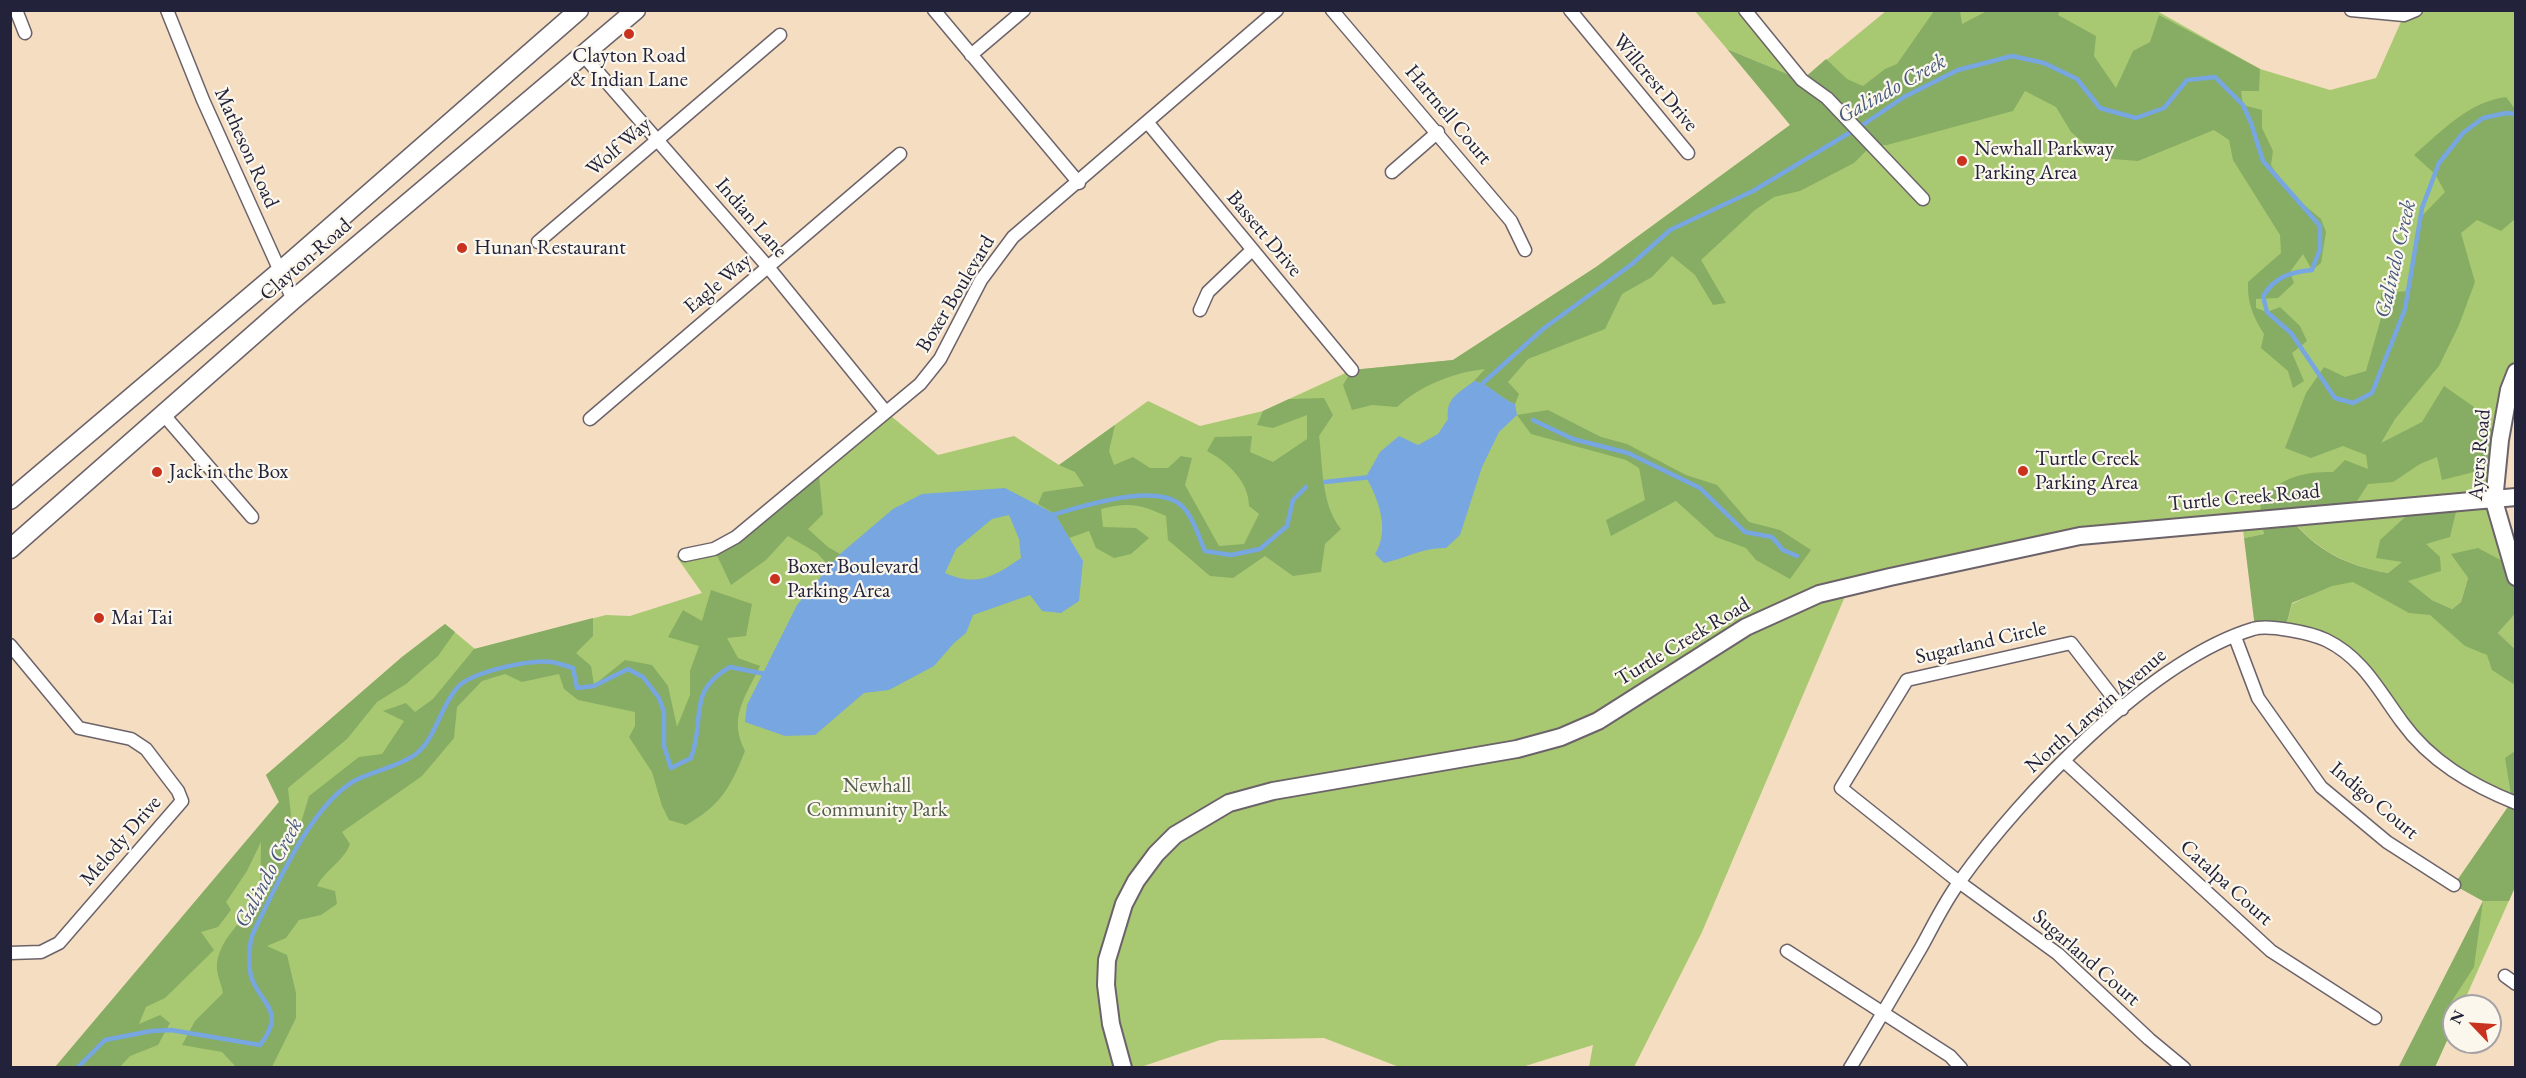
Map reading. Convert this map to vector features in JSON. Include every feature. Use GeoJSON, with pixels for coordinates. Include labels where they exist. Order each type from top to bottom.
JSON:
{"type":"FeatureCollection","features":[{"type":"Feature","properties":{"kind":"main road","name":"Clayton Road"},"geometry":{"type":"LineString","coordinates":[[10,500],[279,272],[579,10]]}},
{"type":"Feature","properties":{"kind":"main road","name":"Clayton Road"},"geometry":{"type":"LineString","coordinates":[[10,549],[293,300],[636,10]]}},
{"type":"Feature","properties":{"kind":"street"},"geometry":{"type":"LineString","coordinates":[[16,10],[25,33]]}},
{"type":"Feature","properties":{"kind":"street","name":"Matheson Road"},"geometry":{"type":"LineString","coordinates":[[167,10],[203,100],[293,300]]}},
{"type":"Feature","properties":{"kind":"street"},"geometry":{"type":"LineString","coordinates":[[934,10],[1079,183]]}},
{"type":"Feature","properties":{"kind":"street"},"geometry":{"type":"LineString","coordinates":[[971,55],[1024,10]]}},
{"type":"Feature","properties":{"kind":"street","name":"Boxer Boulevard"},"geometry":{"type":"LineString","coordinates":[[685,555],[714,549],[736,537],[920,384],[934,367],[981,280],[1013,237],[1079,183],[1276,10]]}},
{"type":"Feature","properties":{"kind":"street","name":"Hartnell Court"},"geometry":{"type":"LineString","coordinates":[[1332,10],[1438,132],[1511,221],[1525,250]]}},
{"type":"Feature","properties":{"kind":"street","name":"Willcrest Drive"},"geometry":{"type":"LineString","coordinates":[[1570,10],[1688,153]]}},
{"type":"Feature","properties":{"kind":"street"},"geometry":{"type":"LineString","coordinates":[[1745,10],[1802,80],[1827,98],[1923,199]]}},
{"type":"Feature","properties":{"kind":"street"},"geometry":{"type":"LineString","coordinates":[[2351,10],[2404,15],[2416,10]]}},
{"type":"Feature","properties":{"kind":"street","name":"Wolf Way"},"geometry":{"type":"LineString","coordinates":[[538,242],[780,35]]}},
{"type":"Feature","properties":{"kind":"street","name":"Indian Lane"},"geometry":{"type":"LineString","coordinates":[[584,55],[768,267],[885,411]]}},
{"type":"Feature","properties":{"kind":"street","name":"Bassett Drive"},"geometry":{"type":"LineString","coordinates":[[1148,123],[1352,370]]}},
{"type":"Feature","properties":{"kind":"street"},"geometry":{"type":"LineString","coordinates":[[1392,172],[1438,132]]}},
{"type":"Feature","properties":{"kind":"street","name":"Eagle Way"},"geometry":{"type":"LineString","coordinates":[[590,419],[900,154]]}},
{"type":"Feature","properties":{"kind":"street"},"geometry":{"type":"LineString","coordinates":[[1200,310],[1208,292],[1252,250]]}},
{"type":"Feature","properties":{"kind":"street","name":"Ayers Road"},"geometry":{"type":"LineString","coordinates":[[2516,372],[2509,390],[2500,440],[2494,501],[2516,577]]}},
{"type":"Feature","properties":{"kind":"street"},"geometry":{"type":"LineString","coordinates":[[163,414],[252,517]]}},
{"type":"Feature","properties":{"kind":"street","name":"Turtle Creek Road"},"geometry":{"type":"LineString","coordinates":[[1123,1068],[1111,1024],[1106,986],[1107,960],[1124,904],[1136,881],[1162,848],[1189,826],[1229,802],[1273,791],[1517,749],[1561,736],[1598,721],[1746,627],[1819,594],[1890,577],[2080,536],[2164,526],[2494,501],[2516,497]]}},
{"type":"Feature","properties":{"kind":"street","name":"North Larwin Avenue"},"geometry":{"type":"LineString","coordinates":[[1850,1068],[1959,882],[2013,812],[2064,761],[2122,709],[2183,661],[2255,628],[2302,632],[2326,640],[2355,658],[2377,684],[2402,723],[2432,756],[2465,779],[2516,803]]}},
{"type":"Feature","properties":{"kind":"street","name":"Indigo Court"},"geometry":{"type":"LineString","coordinates":[[2235,637],[2258,698],[2321,787],[2387,842],[2454,885]]}},
{"type":"Feature","properties":{"kind":"street","name":"Sugarland Circle"},"geometry":{"type":"LineString","coordinates":[[1841,788],[1907,680],[2071,643],[2122,709]]}},
{"type":"Feature","properties":{"kind":"street","name":"Melody Drive"},"geometry":{"type":"LineString","coordinates":[[10,645],[79,728],[131,739],[146,749],[178,791],[182,801],[59,943],[41,952],[10,953]]}},
{"type":"Feature","properties":{"kind":"street","name":"Catalpa Court"},"geometry":{"type":"LineString","coordinates":[[2064,761],[2271,951],[2375,1018]]}},
{"type":"Feature","properties":{"kind":"street","name":"Sugarland Court"},"geometry":{"type":"LineString","coordinates":[[1841,788],[1959,882],[2058,954],[2149,1039],[2184,1068]]}},
{"type":"Feature","properties":{"kind":"street"},"geometry":{"type":"LineString","coordinates":[[1786,951],[1950,1056],[1961,1068]]}},
{"type":"Feature","properties":{"kind":"street"},"geometry":{"type":"LineString","coordinates":[[2505,976],[2516,984]]}},
{"type":"Feature","properties":{"kind":"green space","name":"Newhall Community Park"},"geometry":{"type":"Polygon","coordinates":[[[2416,10],[2515,11],[2516,372],[2494,500],[2510,565],[2452,554],[2468,578],[2461,602],[2452,609],[2432,600],[2407,581],[2425,544],[2458,504],[2403,562],[2388,573],[2358,566],[2332,554],[2310,538],[2289,516],[2260,519],[2264,534],[2244,538],[2242,521],[2164,526],[1849,587],[1702,932],[1634,1067],[1589,1067],[1593,1045],[1522,1067],[1399,1067],[1324,1038],[1220,1040],[1138,1068],[55,1068],[279,802],[266,775],[402,657],[445,624],[475,649],[606,615],[630,616],[702,593],[676,556],[699,554],[714,549],[885,411],[938,455],[1014,436],[1059,465],[1148,401],[1200,426],[1263,411],[1352,370],[1453,360],[1596,267],[1827,98],[1802,80],[1886,11],[2157,11],[2260,69],[2330,90],[2376,78],[2404,15],[2416,10]]]}},
{"type":"Feature","properties":{"kind":"green space"},"geometry":{"type":"Polygon","coordinates":[[[1695,11],[1745,11],[1802,80],[1727,49],[1695,11]]]}},
{"type":"Feature","properties":{"kind":"green space"},"geometry":{"type":"Polygon","coordinates":[[[1934,11],[1960,11],[1962,24],[1987,11],[2060,11],[2058,15],[2096,36],[2094,56],[2116,88],[2133,51],[2150,42],[2159,15],[2260,69],[2259,91],[2241,91],[2243,105],[2262,110],[2262,128],[2273,151],[2271,165],[2285,189],[2321,219],[2326,232],[2321,263],[2312,270],[2303,254],[2290,272],[2294,283],[2278,298],[2256,299],[2256,308],[2267,312],[2280,307],[2300,326],[2307,341],[2292,353],[2304,381],[2293,388],[2288,371],[2261,348],[2264,334],[2251,309],[2248,282],[2281,253],[2280,235],[2233,160],[2229,140],[2214,130],[2138,161],[2112,159],[2093,151],[2071,132],[2056,107],[2025,91],[2013,111],[1887,145],[1872,145],[1854,163],[1800,191],[1774,197],[1755,210],[1701,260],[1726,303],[1713,305],[1695,275],[1672,256],[1652,277],[1622,294],[1605,329],[1528,359],[1508,382],[1519,394],[1515,404],[1485,385],[1474,381],[1485,369],[1462,373],[1438,381],[1406,399],[1397,407],[1372,405],[1352,410],[1343,385],[1352,370],[1453,360],[1596,267],[1790,125],[1727,49],[1802,80],[1826,59],[1847,79],[1863,86],[1885,69],[1897,64],[1934,11]]]}},
{"type":"Feature","properties":{"kind":"green space"},"geometry":{"type":"Polygon","coordinates":[[[2506,97],[2515,109],[2515,219],[2501,231],[2477,220],[2461,233],[2475,282],[2459,325],[2439,366],[2395,419],[2381,443],[2422,422],[2444,386],[2474,407],[2500,440],[2498,466],[2442,480],[2437,457],[2420,464],[2393,482],[2368,484],[2350,512],[2289,517],[2310,539],[2333,555],[2358,566],[2388,573],[2402,562],[2376,558],[2380,540],[2416,507],[2458,503],[2450,537],[2426,544],[2440,557],[2441,571],[2408,581],[2432,600],[2452,609],[2461,602],[2468,578],[2451,554],[2478,548],[2510,565],[2515,577],[2515,614],[2498,633],[2515,649],[2515,685],[2492,670],[2487,655],[2465,646],[2430,615],[2409,613],[2353,582],[2332,586],[2292,603],[2285,630],[2255,628],[2244,538],[2264,534],[2260,519],[2261,498],[2278,485],[2302,475],[2333,472],[2345,460],[2368,469],[2366,455],[2343,446],[2311,458],[2285,448],[2306,393],[2324,367],[2345,377],[2366,371],[2381,318],[2381,293],[2409,291],[2421,217],[2445,192],[2435,174],[2414,155],[2445,127],[2468,111],[2492,100],[2506,97]]]}},
{"type":"Feature","properties":{"kind":"green space"},"geometry":{"type":"Polygon","coordinates":[[[1324,398],[1333,415],[1319,436],[1324,484],[1334,519],[1341,529],[1325,544],[1321,572],[1293,576],[1265,556],[1233,578],[1210,576],[1168,540],[1166,516],[1134,505],[1119,505],[1101,509],[1103,527],[1136,528],[1149,538],[1131,554],[1114,558],[1096,548],[1089,531],[1069,538],[1055,514],[1038,504],[1043,492],[1084,486],[1075,472],[1059,465],[1115,425],[1109,451],[1114,465],[1133,457],[1150,468],[1168,468],[1181,456],[1192,458],[1185,485],[1219,546],[1244,544],[1259,514],[1249,506],[1245,489],[1236,474],[1207,451],[1215,437],[1252,436],[1250,452],[1273,462],[1307,439],[1307,415],[1273,428],[1257,425],[1263,411],[1289,399],[1324,398]]]}},
{"type":"Feature","properties":{"kind":"green space"},"geometry":{"type":"Polygon","coordinates":[[[1548,410],[1601,437],[1627,444],[1686,475],[1717,485],[1749,522],[1780,530],[1811,550],[1790,579],[1756,560],[1746,548],[1716,537],[1676,501],[1611,536],[1606,520],[1645,500],[1639,468],[1626,460],[1531,434],[1517,415],[1548,410]]]}},
{"type":"Feature","properties":{"kind":"green space"},"geometry":{"type":"Polygon","coordinates":[[[818,466],[823,514],[808,529],[828,547],[840,554],[830,567],[817,553],[788,536],[766,560],[731,585],[714,549],[818,466]]]}},
{"type":"Feature","properties":{"kind":"green space"},"geometry":{"type":"Polygon","coordinates":[[[2356,572],[2515,660],[2515,887],[2467,994],[2442,994],[2442,1052],[2435,1067],[2416,1038],[2483,901],[2454,885],[2512,801],[2432,756],[2377,684],[2326,640],[2285,630],[2292,604],[2356,572]]]}},
{"type":"Feature","properties":{"kind":"green space"},"geometry":{"type":"Polygon","coordinates":[[[711,590],[752,604],[746,636],[727,638],[738,658],[760,666],[740,708],[738,728],[745,751],[740,764],[716,803],[698,818],[686,825],[669,820],[662,806],[652,772],[629,737],[635,726],[635,712],[578,700],[564,689],[559,674],[522,682],[505,674],[482,681],[457,707],[454,738],[422,776],[342,832],[350,844],[317,886],[335,891],[337,904],[321,915],[299,920],[286,938],[267,946],[287,955],[296,993],[296,1018],[272,1067],[236,1067],[222,1052],[182,1045],[195,1021],[223,993],[217,970],[221,950],[232,932],[260,900],[261,842],[247,871],[226,902],[231,910],[218,927],[201,932],[214,950],[165,998],[146,1007],[139,1024],[160,1015],[170,1023],[158,1045],[130,1056],[120,1067],[55,1067],[279,802],[266,775],[402,657],[445,624],[455,632],[438,656],[406,684],[377,702],[347,739],[288,788],[291,815],[285,842],[296,840],[309,796],[359,757],[382,754],[404,721],[383,711],[406,703],[415,712],[433,699],[474,649],[593,618],[593,636],[576,653],[591,666],[594,685],[625,660],[652,665],[668,686],[677,727],[690,695],[690,671],[699,646],[668,637],[683,610],[702,621],[711,590]]]}},
{"type":"Feature","properties":{"kind":"green space"},"geometry":{"type":"Polygon","coordinates":[[[2515,614],[2515,649],[2498,633],[2515,614]]]}},
{"type":"Feature","properties":{"kind":"green space"},"geometry":{"type":"Polygon","coordinates":[[[2515,751],[2515,887],[2509,901],[2483,901],[2454,885],[2512,801],[2505,758],[2515,751]]]}},
{"type":"Feature","properties":{"kind":"green space"},"geometry":{"type":"Polygon","coordinates":[[[2483,901],[2474,967],[2456,994],[2442,994],[2442,1052],[2435,1067],[2398,1068],[2483,901]]]}},
{"type":"Feature","properties":{"kind":"water"},"geometry":{"type":"Polygon","coordinates":[[[1474,381],[1485,385],[1515,404],[1517,415],[1499,432],[1482,467],[1460,535],[1446,548],[1423,551],[1384,563],[1375,554],[1382,536],[1379,505],[1366,477],[1380,452],[1399,436],[1418,445],[1438,434],[1448,419],[1451,401],[1474,381]]]}},
{"type":"Feature","properties":{"kind":"water"},"geometry":{"type":"Polygon","coordinates":[[[1005,488],[1055,514],[1083,561],[1079,601],[1061,613],[1042,611],[1030,595],[973,615],[966,633],[934,666],[889,690],[864,693],[815,735],[785,736],[745,722],[747,705],[797,605],[840,554],[893,509],[922,494],[1005,488]],[[1009,515],[992,519],[956,549],[945,573],[967,579],[994,575],[1021,558],[1019,539],[1009,515]]]}},
{"type":"Feature","properties":{"kind":"waterway","name":"Galindo Creek"},"geometry":{"type":"LineString","coordinates":[[1482,389],[1483,383],[1543,329],[1632,264],[1670,230],[1753,191],[1904,97],[1958,70],[2012,56],[2044,63],[2077,79],[2100,108],[2136,118],[2164,108],[2187,80],[2215,77],[2243,105],[2263,161],[2320,226],[2320,249],[2312,270],[2290,274],[2273,284],[2263,296],[2267,312],[2291,333],[2335,398],[2353,403],[2372,393],[2405,309],[2422,208],[2439,163],[2463,133],[2483,118],[2506,113],[2516,114]]}},
{"type":"Feature","properties":{"kind":"waterway"},"geometry":{"type":"LineString","coordinates":[[1533,420],[1573,439],[1628,453],[1700,488],[1745,532],[1772,537],[1783,550],[1797,556]]}},
{"type":"Feature","properties":{"kind":"waterway","name":"Galindo Creek"},"geometry":{"type":"LineString","coordinates":[[1325,482],[1371,477]]}},
{"type":"Feature","properties":{"kind":"waterway","name":"Galindo Creek"},"geometry":{"type":"LineString","coordinates":[[1053,520],[1055,514],[1102,502],[1120,498],[1155,496],[1170,499],[1182,506],[1193,521],[1205,551],[1231,555],[1260,549],[1287,526],[1293,500],[1306,487]]}},
{"type":"Feature","properties":{"kind":"waterway","name":"Galindo Creek"},"geometry":{"type":"LineString","coordinates":[[77,1068],[105,1040],[151,1031],[171,1030],[260,1045],[268,1033],[271,1015],[269,1007],[251,976],[249,959],[251,941],[296,848],[323,809],[338,793],[361,777],[395,765],[416,754],[428,740],[451,696],[464,682],[501,668],[551,662],[573,668],[577,688],[594,686],[628,669],[643,677],[659,698],[664,712],[664,746],[671,768],[691,758],[702,696],[716,676],[730,667],[765,674]]}},
{"type":"Feature","properties":{"kind":"place","name":"Clayton Road & Indian Lane"},"geometry":{"type":"Point","coordinates":[629,34]}},
{"type":"Feature","properties":{"kind":"place","name":"Newhall Parkway Parking Area"},"geometry":{"type":"Point","coordinates":[1962,161]}},
{"type":"Feature","properties":{"kind":"place","name":"Hunan Restaurant"},"geometry":{"type":"Point","coordinates":[462,248]}},
{"type":"Feature","properties":{"kind":"place","name":"Turtle Creek Parking Area"},"geometry":{"type":"Point","coordinates":[2023,471]}},
{"type":"Feature","properties":{"kind":"place","name":"Jack in the Box"},"geometry":{"type":"Point","coordinates":[157,472]}},
{"type":"Feature","properties":{"kind":"place","name":"Boxer Boulevard Parking Area"},"geometry":{"type":"Point","coordinates":[775,579]}},
{"type":"Feature","properties":{"kind":"place","name":"Mai Tai"},"geometry":{"type":"Point","coordinates":[99,618]}}]}
